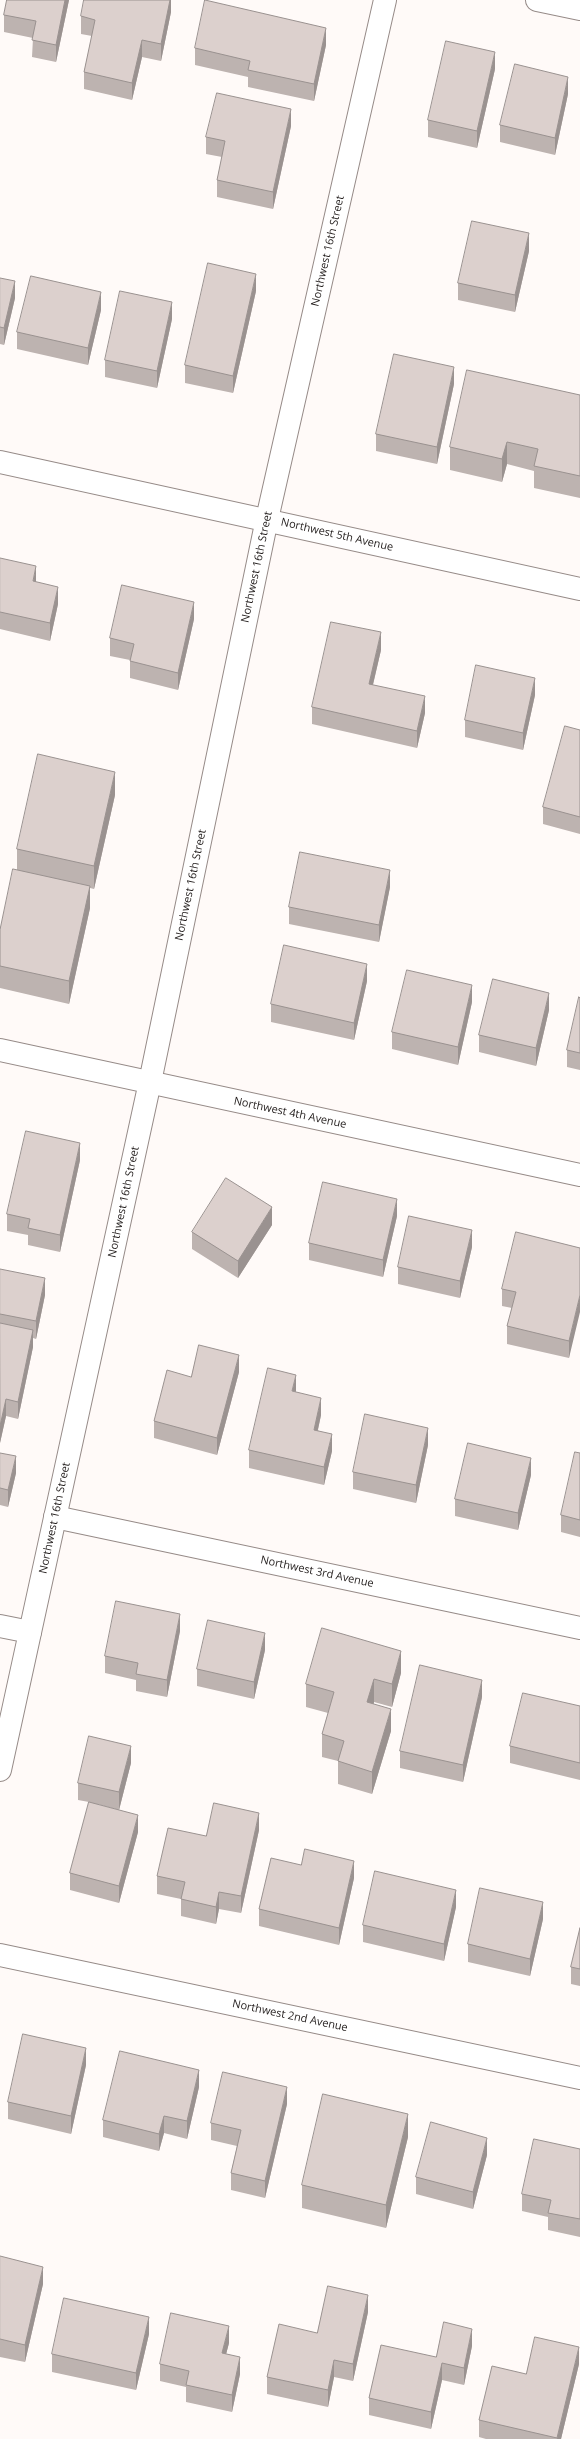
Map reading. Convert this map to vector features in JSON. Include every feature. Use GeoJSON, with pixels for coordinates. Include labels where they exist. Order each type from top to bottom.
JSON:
{"type":"FeatureCollection","features":[{"type":"Feature","properties":{"kind":"street","name":"Northwest 16th Street"},"geometry":{"type":"LineString","coordinates":[[0,1770],[150,1082],[267,520],[385,0]]}},
{"type":"Feature","properties":{"kind":"street"},"geometry":{"type":"LineString","coordinates":[[536,0],[580,9]]}},
{"type":"Feature","properties":{"kind":"street","name":"Northwest 5th Avenue"},"geometry":{"type":"LineString","coordinates":[[0,462],[580,589]]}},
{"type":"Feature","properties":{"kind":"street","name":"Northwest 4th Avenue"},"geometry":{"type":"LineString","coordinates":[[0,1050],[580,1175]]}},
{"type":"Feature","properties":{"kind":"street","name":"Northwest 3rd Avenue"},"geometry":{"type":"LineString","coordinates":[[55,1517],[580,1628]]}},
{"type":"Feature","properties":{"kind":"street"},"geometry":{"type":"LineString","coordinates":[[0,1626],[30,1632]]}},
{"type":"Feature","properties":{"kind":"street","name":"Northwest 2nd Avenue"},"geometry":{"type":"LineString","coordinates":[[0,1955],[580,2078]]}},
{"type":"Feature","properties":{"kind":"building"},"geometry":{"type":"Polygon","coordinates":[[[7,0],[65,0],[56,45],[32,40],[36,21],[4,15],[7,0]]]}},
{"type":"Feature","properties":{"kind":"building"},"geometry":{"type":"Polygon","coordinates":[[[84,0],[170,0],[161,44],[142,40],[132,83],[84,72],[95,20],[81,16],[84,0]]]}},
{"type":"Feature","properties":{"kind":"building"},"geometry":{"type":"Polygon","coordinates":[[[205,0],[326,28],[314,84],[248,70],[250,61],[195,48],[205,0]]]}},
{"type":"Feature","properties":{"kind":"building"},"geometry":{"type":"Polygon","coordinates":[[[446,41],[495,52],[477,131],[428,120],[446,41]]]}},
{"type":"Feature","properties":{"kind":"building"},"geometry":{"type":"Polygon","coordinates":[[[515,64],[568,77],[555,138],[500,125],[515,64]]]}},
{"type":"Feature","properties":{"kind":"building"},"geometry":{"type":"Polygon","coordinates":[[[217,93],[291,109],[273,192],[217,180],[225,141],[206,137],[217,93]]]}},
{"type":"Feature","properties":{"kind":"building"},"geometry":{"type":"Polygon","coordinates":[[[472,221],[529,233],[515,295],[458,283],[472,221]]]}},
{"type":"Feature","properties":{"kind":"building"},"geometry":{"type":"Polygon","coordinates":[[[208,263],[256,274],[233,376],[185,365],[208,263]]]}},
{"type":"Feature","properties":{"kind":"building"},"geometry":{"type":"Polygon","coordinates":[[[31,276],[101,292],[88,348],[17,332],[31,276]]]}},
{"type":"Feature","properties":{"kind":"building"},"geometry":{"type":"Polygon","coordinates":[[[0,278],[15,281],[4,328],[0,327],[0,278]]]}},
{"type":"Feature","properties":{"kind":"building"},"geometry":{"type":"Polygon","coordinates":[[[120,291],[172,302],[157,371],[105,360],[120,291]]]}},
{"type":"Feature","properties":{"kind":"building"},"geometry":{"type":"Polygon","coordinates":[[[394,354],[454,367],[437,447],[376,434],[394,354]]]}},
{"type":"Feature","properties":{"kind":"building"},"geometry":{"type":"Polygon","coordinates":[[[467,370],[580,395],[580,476],[534,466],[538,449],[507,442],[502,459],[450,447],[467,370]]]}},
{"type":"Feature","properties":{"kind":"building"},"geometry":{"type":"Polygon","coordinates":[[[0,558],[36,566],[33,581],[58,587],[50,623],[0,612],[0,558]]]}},
{"type":"Feature","properties":{"kind":"building"},"geometry":{"type":"Polygon","coordinates":[[[122,585],[194,602],[178,673],[130,661],[134,644],[110,638],[122,585]]]}},
{"type":"Feature","properties":{"kind":"building"},"geometry":{"type":"Polygon","coordinates":[[[331,622],[381,632],[369,684],[425,696],[417,731],[312,707],[331,622]]]}},
{"type":"Feature","properties":{"kind":"building"},"geometry":{"type":"Polygon","coordinates":[[[476,665],[535,678],[523,733],[465,720],[476,665]]]}},
{"type":"Feature","properties":{"kind":"building"},"geometry":{"type":"Polygon","coordinates":[[[565,726],[580,730],[580,817],[543,807],[565,726]]]}},
{"type":"Feature","properties":{"kind":"building"},"geometry":{"type":"Polygon","coordinates":[[[38,754],[115,772],[94,866],[17,849],[38,754]]]}},
{"type":"Feature","properties":{"kind":"building"},"geometry":{"type":"Polygon","coordinates":[[[300,852],[390,870],[379,925],[289,907],[300,852]]]}},
{"type":"Feature","properties":{"kind":"building"},"geometry":{"type":"Polygon","coordinates":[[[13,869],[90,886],[69,981],[0,966],[0,930],[13,869]]]}},
{"type":"Feature","properties":{"kind":"building"},"geometry":{"type":"Polygon","coordinates":[[[284,945],[367,964],[354,1023],[271,1004],[284,945]]]}},
{"type":"Feature","properties":{"kind":"building"},"geometry":{"type":"Polygon","coordinates":[[[407,970],[472,985],[458,1047],[392,1032],[407,970]]]}},
{"type":"Feature","properties":{"kind":"building"},"geometry":{"type":"Polygon","coordinates":[[[493,979],[549,993],[536,1048],[479,1035],[493,979]]]}},
{"type":"Feature","properties":{"kind":"building"},"geometry":{"type":"Polygon","coordinates":[[[579,997],[580,998],[580,1053],[567,1050],[579,997]]]}},
{"type":"Feature","properties":{"kind":"building"},"geometry":{"type":"Polygon","coordinates":[[[26,1131],[80,1143],[60,1235],[28,1228],[30,1219],[7,1214],[26,1131]]]}},
{"type":"Feature","properties":{"kind":"building"},"geometry":{"type":"Polygon","coordinates":[[[226,1178],[272,1207],[238,1261],[192,1232],[226,1178]]]}},
{"type":"Feature","properties":{"kind":"building"},"geometry":{"type":"Polygon","coordinates":[[[323,1182],[397,1199],[383,1260],[309,1243],[323,1182]]]}},
{"type":"Feature","properties":{"kind":"building"},"geometry":{"type":"Polygon","coordinates":[[[409,1216],[472,1230],[460,1281],[398,1267],[409,1216]]]}},
{"type":"Feature","properties":{"kind":"building"},"geometry":{"type":"Polygon","coordinates":[[[516,1232],[580,1248],[580,1295],[569,1341],[507,1326],[516,1292],[502,1289],[516,1232]]]}},
{"type":"Feature","properties":{"kind":"building"},"geometry":{"type":"Polygon","coordinates":[[[0,1269],[45,1278],[36,1321],[0,1314],[0,1269]]]}},
{"type":"Feature","properties":{"kind":"building"},"geometry":{"type":"Polygon","coordinates":[[[0,1323],[33,1330],[18,1402],[6,1399],[0,1426],[0,1323]]]}},
{"type":"Feature","properties":{"kind":"building"},"geometry":{"type":"Polygon","coordinates":[[[199,1345],[239,1355],[217,1438],[154,1421],[167,1370],[191,1377],[199,1345]]]}},
{"type":"Feature","properties":{"kind":"building"},"geometry":{"type":"Polygon","coordinates":[[[268,1368],[296,1375],[292,1391],[321,1398],[314,1430],[332,1434],[324,1467],[249,1450],[268,1368]]]}},
{"type":"Feature","properties":{"kind":"building"},"geometry":{"type":"Polygon","coordinates":[[[365,1414],[428,1428],[416,1485],[353,1472],[365,1414]]]}},
{"type":"Feature","properties":{"kind":"building"},"geometry":{"type":"Polygon","coordinates":[[[468,1443],[531,1458],[518,1513],[455,1499],[468,1443]]]}},
{"type":"Feature","properties":{"kind":"building"},"geometry":{"type":"Polygon","coordinates":[[[575,1452],[580,1453],[580,1520],[561,1515],[575,1452]]]}},
{"type":"Feature","properties":{"kind":"building"},"geometry":{"type":"Polygon","coordinates":[[[0,1453],[16,1456],[8,1490],[0,1488],[0,1453]]]}},
{"type":"Feature","properties":{"kind":"building"},"geometry":{"type":"Polygon","coordinates":[[[116,1601],[180,1614],[167,1680],[136,1674],[138,1663],[105,1656],[116,1601]]]}},
{"type":"Feature","properties":{"kind":"building"},"geometry":{"type":"Polygon","coordinates":[[[208,1620],[265,1633],[254,1682],[197,1669],[208,1620]]]}},
{"type":"Feature","properties":{"kind":"building"},"geometry":{"type":"Polygon","coordinates":[[[322,1628],[401,1651],[392,1684],[374,1679],[367,1702],[391,1709],[372,1772],[338,1761],[344,1741],[322,1734],[334,1692],[306,1684],[322,1628]]]}},
{"type":"Feature","properties":{"kind":"building"},"geometry":{"type":"Polygon","coordinates":[[[420,1665],[482,1680],[463,1765],[400,1751],[420,1665]]]}},
{"type":"Feature","properties":{"kind":"building"},"geometry":{"type":"Polygon","coordinates":[[[523,1693],[580,1706],[580,1763],[510,1746],[523,1693]]]}},
{"type":"Feature","properties":{"kind":"building"},"geometry":{"type":"Polygon","coordinates":[[[89,1736],[131,1746],[119,1792],[78,1783],[89,1736]]]}},
{"type":"Feature","properties":{"kind":"building"},"geometry":{"type":"Polygon","coordinates":[[[89,1802],[138,1815],[119,1886],[70,1873],[89,1802]]]}},
{"type":"Feature","properties":{"kind":"building"},"geometry":{"type":"Polygon","coordinates":[[[214,1803],[259,1813],[241,1896],[219,1892],[216,1907],[181,1899],[185,1882],[157,1876],[168,1828],[206,1836],[214,1803]]]}},
{"type":"Feature","properties":{"kind":"building"},"geometry":{"type":"Polygon","coordinates":[[[305,1849],[354,1861],[339,1928],[259,1909],[271,1858],[301,1865],[305,1849]]]}},
{"type":"Feature","properties":{"kind":"building"},"geometry":{"type":"Polygon","coordinates":[[[375,1871],[456,1890],[444,1944],[363,1925],[375,1871]]]}},
{"type":"Feature","properties":{"kind":"building"},"geometry":{"type":"Polygon","coordinates":[[[480,1888],[543,1902],[530,1959],[468,1944],[480,1888]]]}},
{"type":"Feature","properties":{"kind":"building"},"geometry":{"type":"Polygon","coordinates":[[[580,1928],[580,1969],[571,1967],[580,1928]]]}},
{"type":"Feature","properties":{"kind":"building"},"geometry":{"type":"Polygon","coordinates":[[[23,2034],[86,2048],[71,2116],[8,2102],[23,2034]]]}},
{"type":"Feature","properties":{"kind":"building"},"geometry":{"type":"Polygon","coordinates":[[[120,2051],[199,2070],[187,2121],[164,2116],[159,2134],[103,2120],[120,2051]]]}},
{"type":"Feature","properties":{"kind":"building"},"geometry":{"type":"Polygon","coordinates":[[[223,2072],[287,2087],[265,2181],[231,2173],[241,2130],[211,2123],[223,2072]]]}},
{"type":"Feature","properties":{"kind":"building"},"geometry":{"type":"Polygon","coordinates":[[[323,2094],[408,2114],[386,2205],[302,2185],[323,2094]]]}},
{"type":"Feature","properties":{"kind":"building"},"geometry":{"type":"Polygon","coordinates":[[[431,2122],[487,2138],[473,2192],[416,2177],[431,2122]]]}},
{"type":"Feature","properties":{"kind":"building"},"geometry":{"type":"Polygon","coordinates":[[[534,2139],[580,2149],[580,2219],[548,2213],[551,2200],[522,2194],[534,2139]]]}},
{"type":"Feature","properties":{"kind":"building"},"geometry":{"type":"Polygon","coordinates":[[[0,2256],[43,2267],[25,2345],[0,2339],[0,2256]]]}},
{"type":"Feature","properties":{"kind":"building"},"geometry":{"type":"Polygon","coordinates":[[[328,2286],[368,2295],[353,2364],[334,2360],[328,2390],[267,2377],[279,2324],[317,2333],[328,2286]]]}},
{"type":"Feature","properties":{"kind":"building"},"geometry":{"type":"Polygon","coordinates":[[[64,2298],[149,2317],[136,2373],[52,2354],[64,2298]]]}},
{"type":"Feature","properties":{"kind":"building"},"geometry":{"type":"Polygon","coordinates":[[[171,2313],[229,2326],[222,2353],[240,2357],[232,2395],[186,2385],[189,2371],[160,2364],[171,2313]]]}},
{"type":"Feature","properties":{"kind":"building"},"geometry":{"type":"Polygon","coordinates":[[[444,2322],[472,2329],[464,2368],[442,2363],[431,2412],[369,2398],[381,2345],[436,2357],[444,2322]]]}},
{"type":"Feature","properties":{"kind":"building"},"geometry":{"type":"Polygon","coordinates":[[[535,2337],[579,2347],[557,2438],[479,2420],[492,2366],[526,2374],[535,2337]]]}}]}
